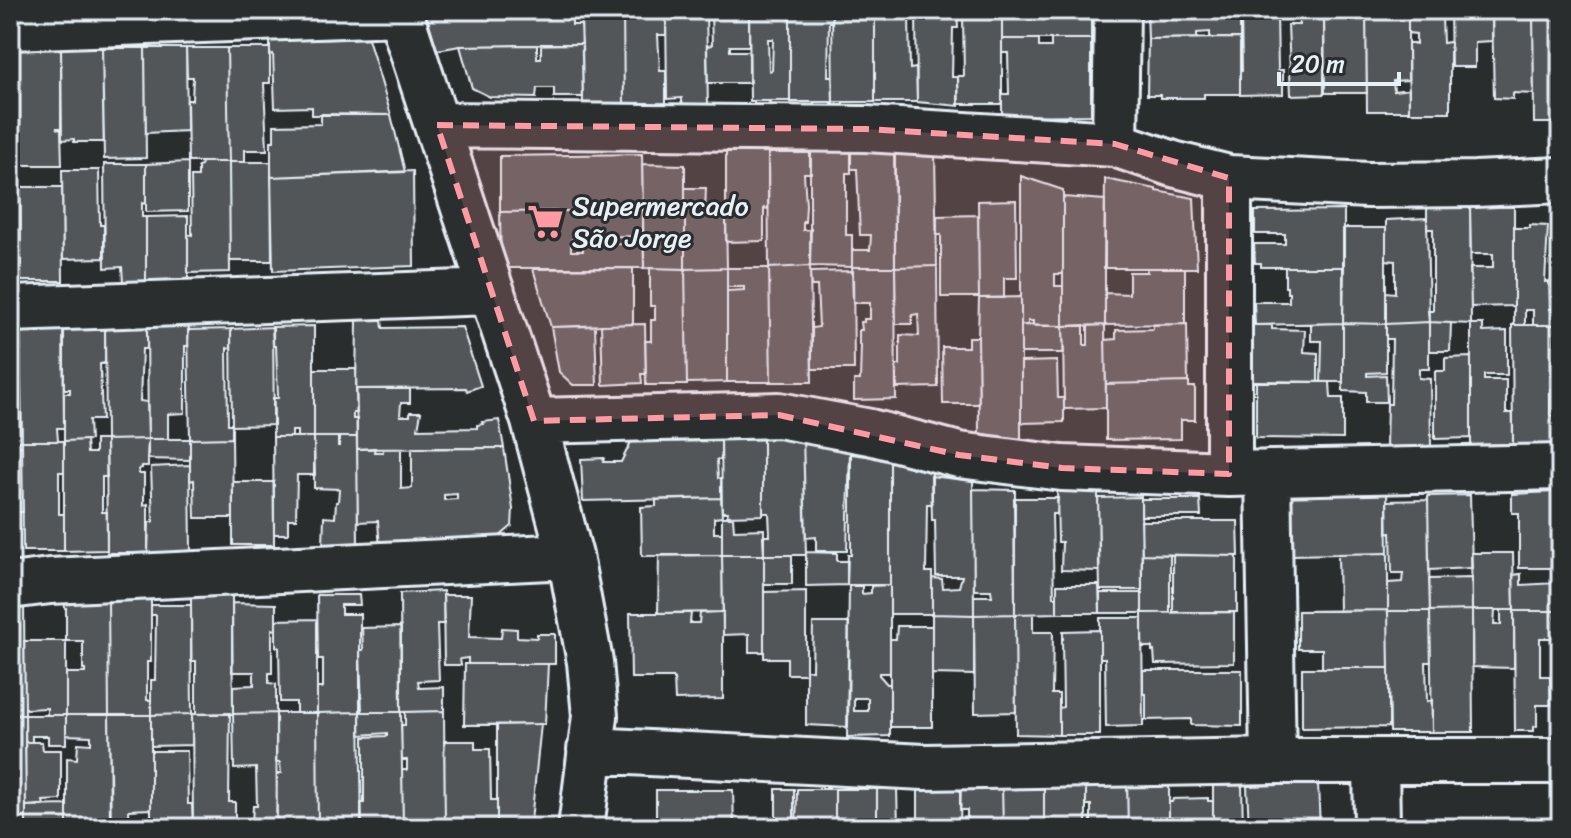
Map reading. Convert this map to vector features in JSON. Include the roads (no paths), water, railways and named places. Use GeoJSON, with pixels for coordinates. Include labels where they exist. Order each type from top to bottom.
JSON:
{"type":"FeatureCollection","features":[{"type":"Feature","properties":{"kind":"street"},"geometry":{"type":"LineString","coordinates":[[1115,144],[1117,10]]}},
{"type":"Feature","properties":{"kind":"street"},"geometry":{"type":"LineString","coordinates":[[10,27],[400,12],[534,421],[570,556],[595,716],[581,828]]}},
{"type":"Feature","properties":{"kind":"street"},"geometry":{"type":"LineString","coordinates":[[437,125],[866,129],[1115,144],[1173,164],[1229,178],[1368,185],[1561,180]]}},
{"type":"Feature","properties":{"kind":"street"},"geometry":{"type":"LineString","coordinates":[[1229,178],[1273,761]]}},
{"type":"Feature","properties":{"kind":"street"},"geometry":{"type":"LineString","coordinates":[[10,309],[492,292]]}},
{"type":"Feature","properties":{"kind":"street"},"geometry":{"type":"LineString","coordinates":[[534,421],[779,415],[870,432],[959,455],[1062,468],[1249,474],[1561,467]]}},
{"type":"Feature","properties":{"kind":"street"},"geometry":{"type":"LineString","coordinates":[[10,586],[50,581],[570,556]]}},
{"type":"Feature","properties":{"kind":"street"},"geometry":{"type":"LineString","coordinates":[[590,750],[924,767],[1273,761],[1561,761]]}},
{"type":"Feature","properties":{"kind":"street"},"geometry":{"type":"LineString","coordinates":[[1376,762],[1377,828]]}},
{"type":"Feature","properties":{"kind":"place","name":"Supermercado São Jorge"},"geometry":{"type":"Point","coordinates":[546,221]}}]}
